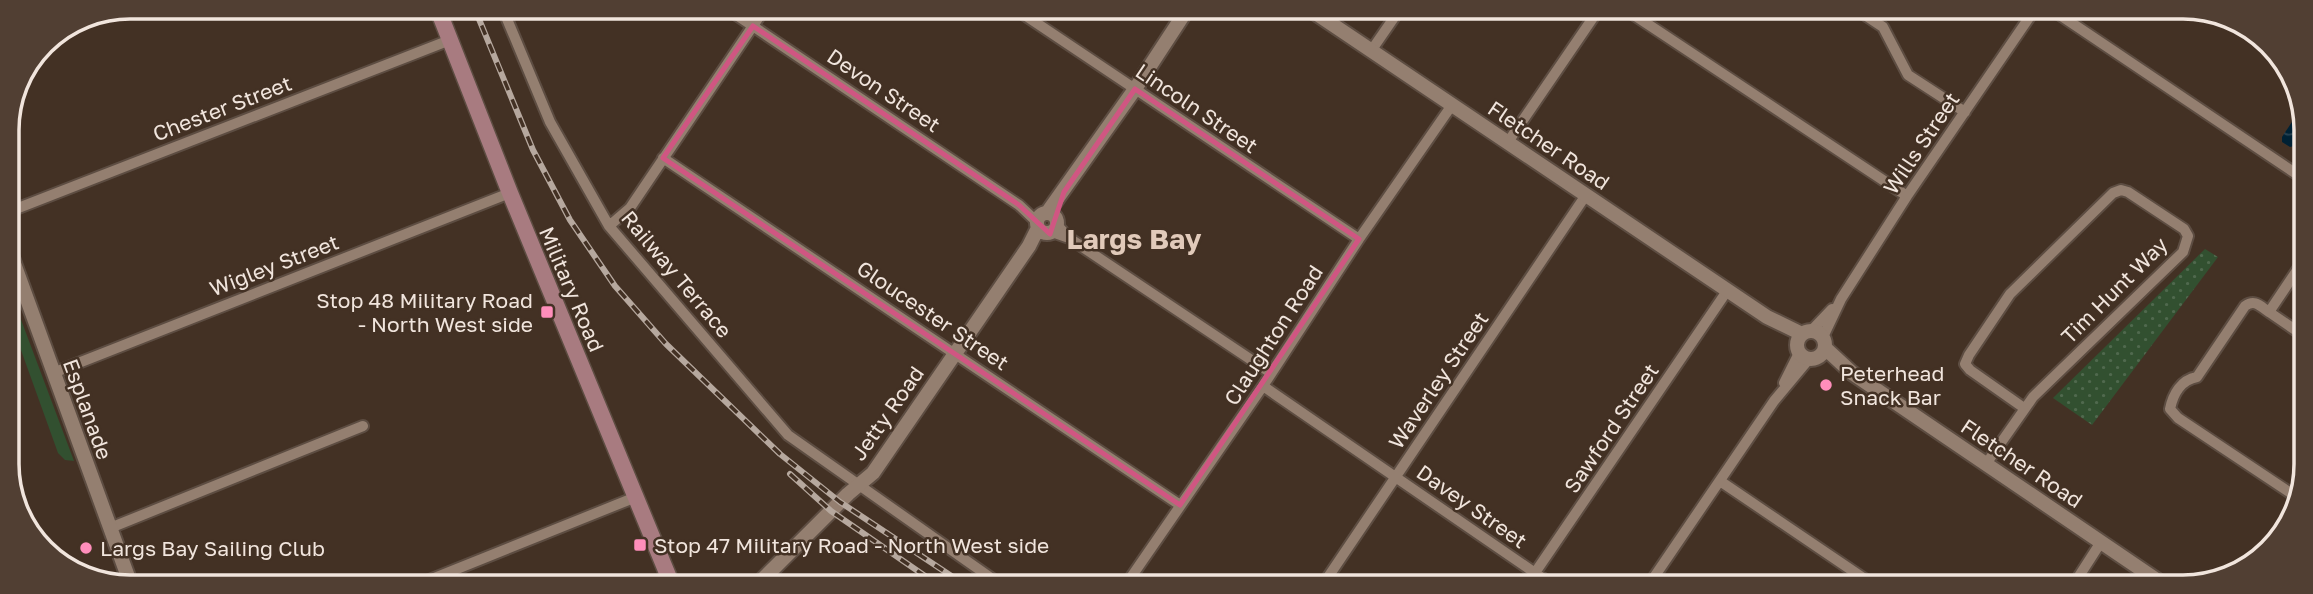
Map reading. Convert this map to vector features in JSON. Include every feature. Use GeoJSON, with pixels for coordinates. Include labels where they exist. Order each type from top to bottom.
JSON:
{"type":"FeatureCollection","features":[{"type":"Feature","properties":{"kind":"main road","name":"Military Road"},"geometry":{"type":"LineString","coordinates":[[442,19],[510,193],[668,575]]}},
{"type":"Feature","properties":{"kind":"street","name":"Railway Terrace"},"geometry":{"type":"LineString","coordinates":[[507,19],[550,122],[609,226],[788,435],[859,486],[876,502],[902,516],[985,575]]}},
{"type":"Feature","properties":{"kind":"street","name":"Devon Street"},"geometry":{"type":"LineString","coordinates":[[742,19],[1271,373]]}},
{"type":"Feature","properties":{"kind":"street"},"geometry":{"type":"LineString","coordinates":[[609,226],[630,208],[758,19]]}},
{"type":"Feature","properties":{"kind":"street","name":"Lincoln Street"},"geometry":{"type":"LineString","coordinates":[[1030,19],[1359,239]]}},
{"type":"Feature","properties":{"kind":"street"},"geometry":{"type":"LineString","coordinates":[[1047,223],[1064,192],[1181,19]]}},
{"type":"Feature","properties":{"kind":"street","name":"Fletcher Road"},"geometry":{"type":"LineString","coordinates":[[1324,19],[2149,575]]}},
{"type":"Feature","properties":{"kind":"street"},"geometry":{"type":"LineString","coordinates":[[1371,51],[1393,19]]}},
{"type":"Feature","properties":{"kind":"street"},"geometry":{"type":"LineString","coordinates":[[1508,142],[1592,19]]}},
{"type":"Feature","properties":{"kind":"street"},"geometry":{"type":"LineString","coordinates":[[1640,19],[1907,196]]}},
{"type":"Feature","properties":{"kind":"street"},"geometry":{"type":"LineString","coordinates":[[1871,19],[1883,27],[1908,75],[1965,112]]}},
{"type":"Feature","properties":{"kind":"street","name":"Wills Street"},"geometry":{"type":"LineString","coordinates":[[1656,575],[1774,401],[1907,196],[2028,19]]}},
{"type":"Feature","properties":{"kind":"street"},"geometry":{"type":"LineString","coordinates":[[2066,19],[2294,171]]}},
{"type":"Feature","properties":{"kind":"street","name":"Chester Street"},"geometry":{"type":"LineString","coordinates":[[19,208],[450,40]]}},
{"type":"Feature","properties":{"kind":"street","name":"Claughton Road"},"geometry":{"type":"LineString","coordinates":[[1132,575],[1452,105]]}},
{"type":"Feature","properties":{"kind":"street","name":"Gloucester Street"},"geometry":{"type":"LineString","coordinates":[[663,158],[1180,505]]}},
{"type":"Feature","properties":{"kind":"street","name":"Tim Hunt Way"},"geometry":{"type":"LineString","coordinates":[[1986,464],[2033,397],[2183,252],[2188,236],[2184,229],[2121,190],[2113,193],[2010,294],[1965,364],[2024,408]]}},
{"type":"Feature","properties":{"kind":"street","name":"Wigley Street"},"geometry":{"type":"LineString","coordinates":[[53,373],[510,193]]}},
{"type":"Feature","properties":{"kind":"street","name":"Waverley Street"},"geometry":{"type":"LineString","coordinates":[[1329,575],[1586,195]]}},
{"type":"Feature","properties":{"kind":"street","name":"Jetty Road"},"geometry":{"type":"LineString","coordinates":[[767,575],[848,494],[873,474],[954,352],[1047,223]]}},
{"type":"Feature","properties":{"kind":"street"},"geometry":{"type":"LineString","coordinates":[[2269,312],[2294,275]]}},
{"type":"Feature","properties":{"kind":"street","name":"Esplanade"},"geometry":{"type":"LineString","coordinates":[[19,278],[128,575]]}},
{"type":"Feature","properties":{"kind":"street","name":"Sawford Street"},"geometry":{"type":"LineString","coordinates":[[1535,573],[1727,291]]}},
{"type":"Feature","properties":{"kind":"street"},"geometry":{"type":"LineString","coordinates":[[2290,493],[2178,418],[2170,409],[2173,394],[2188,378],[2197,377],[2245,306],[2255,302],[2294,328]]}},
{"type":"Feature","properties":{"kind":"street","name":"Davey Street"},"geometry":{"type":"LineString","coordinates":[[1263,386],[1538,575]]}},
{"type":"Feature","properties":{"kind":"street"},"geometry":{"type":"LineString","coordinates":[[110,528],[363,426]]}},
{"type":"Feature","properties":{"kind":"street"},"geometry":{"type":"LineString","coordinates":[[1720,481],[1859,575]]}},
{"type":"Feature","properties":{"kind":"street"},"geometry":{"type":"LineString","coordinates":[[442,575],[636,497]]}},
{"type":"Feature","properties":{"kind":"street"},"geometry":{"type":"LineString","coordinates":[[2080,575],[2101,542]]}},
{"type":"Feature","properties":{"kind":"highlighted area"},"geometry":{"type":"Polygon","coordinates":[[[753,26],[1019,205],[1050,234],[1064,192],[1135,89],[1359,239],[1180,505],[663,158],[753,26]]]}},
{"type":"Feature","properties":{"kind":"green space"},"geometry":{"type":"Polygon","coordinates":[[[2205,249],[2218,257],[2092,425],[2053,398],[2205,249]]]}},
{"type":"Feature","properties":{"kind":"green space"},"geometry":{"type":"Polygon","coordinates":[[[19,314],[74,461],[65,460],[58,453],[19,345],[19,314]]]}},
{"type":"Feature","properties":{"kind":"water"},"geometry":{"type":"Polygon","coordinates":[[[2293,120],[2294,146],[2290,147],[2282,142],[2282,137],[2293,120]]]}},
{"type":"Feature","properties":{"kind":"railway"},"geometry":{"type":"LineString","coordinates":[[479,19],[533,150],[570,220],[615,286],[666,344],[780,454],[840,502],[950,575]]}},
{"type":"Feature","properties":{"kind":"railway"},"geometry":{"type":"LineString","coordinates":[[790,474],[831,511],[924,575]]}},
{"type":"Feature","properties":{"kind":"place","name":"Stop 48 Military Road - North West side"},"geometry":{"type":"Point","coordinates":[547,312]}},
{"type":"Feature","properties":{"kind":"place","name":"Peterhead Snack Bar"},"geometry":{"type":"Point","coordinates":[1826,385]}},
{"type":"Feature","properties":{"kind":"place","name":"Stop 47 Military Road - North West side"},"geometry":{"type":"Point","coordinates":[640,545]}},
{"type":"Feature","properties":{"kind":"place","name":"Largs Bay Sailing Club"},"geometry":{"type":"Point","coordinates":[86,548]}},
{"type":"Feature","properties":{"kind":"district","name":"Largs Bay"},"geometry":{"type":"Point","coordinates":[1134,238]}}]}
